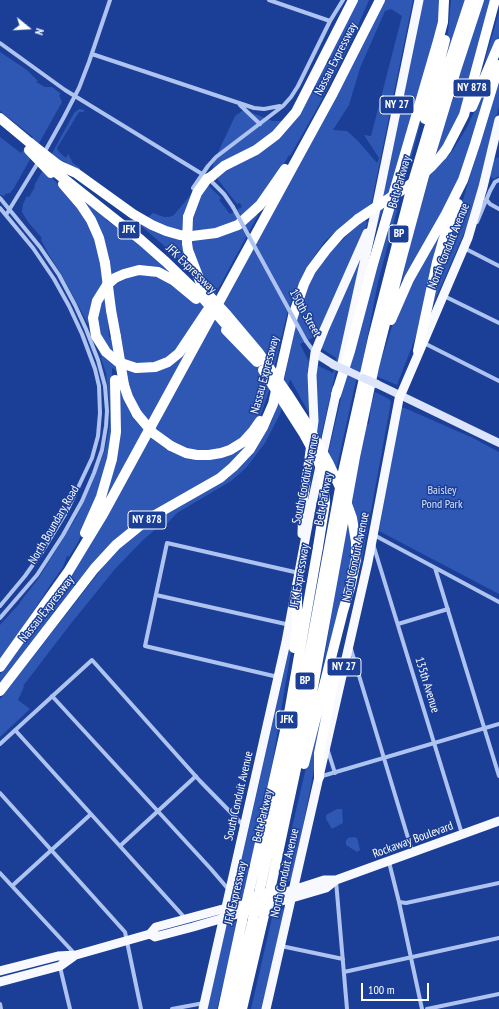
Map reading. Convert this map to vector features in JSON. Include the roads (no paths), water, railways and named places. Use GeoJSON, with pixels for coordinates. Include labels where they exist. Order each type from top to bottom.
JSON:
{"type":"FeatureCollection","features":[{"type":"Feature","properties":{"kind":"highway"},"geometry":{"type":"LineString","coordinates":[[199,294],[186,243],[188,217],[197,193],[207,180],[224,166],[256,150],[276,135],[296,112],[353,0]]}},
{"type":"Feature","properties":{"kind":"highway"},"geometry":{"type":"LineString","coordinates":[[352,57],[373,0]]}},
{"type":"Feature","properties":{"kind":"highway","name":"Nassau Expressway"},"geometry":{"type":"LineString","coordinates":[[0,668],[72,566],[102,516],[309,137],[352,57],[380,0]]}},
{"type":"Feature","properties":{"kind":"highway"},"geometry":{"type":"LineString","coordinates":[[336,395],[350,351],[375,257],[438,41],[442,22],[444,0]]}},
{"type":"Feature","properties":{"kind":"highway"},"geometry":{"type":"LineString","coordinates":[[388,274],[399,215],[443,51],[447,26],[448,0]]}},
{"type":"Feature","properties":{"kind":"highway","name":"Belt Parkway"},"geometry":{"type":"LineString","coordinates":[[232,1009],[300,705],[342,472],[365,370],[388,274],[423,148],[470,0]]}},
{"type":"Feature","properties":{"kind":"highway","name":"Belt Parkway"},"geometry":{"type":"LineString","coordinates":[[242,1009],[282,839],[314,685],[355,457],[374,367],[424,176],[479,0]]}},
{"type":"Feature","properties":{"kind":"highway","name":"Nassau Expressway"},"geometry":{"type":"LineString","coordinates":[[0,691],[99,563],[119,542],[135,528],[155,514],[220,478],[244,455],[259,435],[270,412],[295,308],[308,277],[320,256],[331,243],[358,219],[414,182],[432,166],[445,151],[464,114],[496,0]]}},
{"type":"Feature","properties":{"kind":"highway"},"geometry":{"type":"LineString","coordinates":[[445,151],[457,135],[468,115],[499,44]]}},
{"type":"Feature","properties":{"kind":"highway"},"geometry":{"type":"LineString","coordinates":[[374,367],[405,286],[463,180],[499,65]]}},
{"type":"Feature","properties":{"kind":"highway"},"geometry":{"type":"LineString","coordinates":[[1,121],[54,169],[88,215],[98,238],[105,263],[119,382],[115,439],[109,472],[101,497],[88,527],[49,600]]}},
{"type":"Feature","properties":{"kind":"highway"},"geometry":{"type":"LineString","coordinates":[[54,169],[76,173],[133,214],[152,225],[180,235],[204,235],[216,233],[238,225],[260,205],[309,137]]}},
{"type":"Feature","properties":{"kind":"highway"},"geometry":{"type":"LineString","coordinates":[[420,346],[438,256],[465,184],[475,144]]}},
{"type":"Feature","properties":{"kind":"highway","name":"JFK Expressway"},"geometry":{"type":"LineString","coordinates":[[54,169],[141,240],[170,266],[199,294],[238,338],[257,362],[294,417],[319,463],[323,479],[325,495],[324,511],[297,668],[278,765],[222,1009]]}},
{"type":"Feature","properties":{"kind":"highway"},"geometry":{"type":"LineString","coordinates":[[199,294],[158,272],[139,270],[124,274],[115,278],[107,285],[97,301],[93,318],[96,336],[108,355],[126,366],[150,368],[160,366],[172,359],[182,349],[202,319],[265,217]]}},
{"type":"Feature","properties":{"kind":"highway","name":"JFK Expressway"},"geometry":{"type":"LineString","coordinates":[[199,294],[227,315],[259,353],[307,424],[329,464],[344,496],[352,518],[358,556],[357,573],[343,643]]}},
{"type":"Feature","properties":{"kind":"highway"},"geometry":{"type":"LineString","coordinates":[[119,382],[137,414],[154,433],[171,446],[189,454],[209,456],[226,452],[243,442],[253,431],[266,409],[284,356]]}},
{"type":"Feature","properties":{"kind":"highway"},"geometry":{"type":"LineString","coordinates":[[278,765],[297,628],[297,586]]}},
{"type":"Feature","properties":{"kind":"highway"},"geometry":{"type":"LineString","coordinates":[[282,839],[343,643]]}},
{"type":"Feature","properties":{"kind":"highway"},"geometry":{"type":"LineString","coordinates":[[319,777],[319,753],[343,643]]}},
{"type":"Feature","properties":{"kind":"highway"},"geometry":{"type":"LineString","coordinates":[[247,1009],[258,943]]}},
{"type":"Feature","properties":{"kind":"main road","name":"South Conduit Avenue"},"geometry":{"type":"LineString","coordinates":[[204,1006],[290,625],[313,497],[376,209],[419,0]]}},
{"type":"Feature","properties":{"kind":"main road","name":"North Conduit Avenue"},"geometry":{"type":"LineString","coordinates":[[266,1009],[326,744],[343,643],[373,539],[400,396],[420,346],[468,238],[494,152],[499,120]]}},
{"type":"Feature","properties":{"kind":"main road"},"geometry":{"type":"LineString","coordinates":[[302,558],[302,511],[314,421],[312,379],[315,353],[320,337],[376,209]]}},
{"type":"Feature","properties":{"kind":"main road","name":"150th Street"},"geometry":{"type":"LineString","coordinates":[[315,353],[334,365],[499,443]]}},
{"type":"Feature","properties":{"kind":"main road","name":"Rockaway Boulevard"},"geometry":{"type":"LineString","coordinates":[[0,971],[58,956],[76,955],[150,934],[156,927],[187,920],[226,908],[326,888],[336,880],[499,821]]}},
{"type":"Feature","properties":{"kind":"main road","name":"Rockaway Boulevard"},"geometry":{"type":"LineString","coordinates":[[150,934],[155,937],[224,918],[292,894]]}},
{"type":"Feature","properties":{"kind":"main road","name":"Rockaway Boulevard"},"geometry":{"type":"LineString","coordinates":[[0,982],[60,966],[76,955]]}},
{"type":"Feature","properties":{"kind":"street"},"geometry":{"type":"LineString","coordinates":[[6,215],[56,132],[75,96],[92,54],[110,0]]}},
{"type":"Feature","properties":{"kind":"street"},"geometry":{"type":"LineString","coordinates":[[268,0],[330,21]]}},
{"type":"Feature","properties":{"kind":"street"},"geometry":{"type":"LineString","coordinates":[[193,188],[216,157],[283,106],[298,86],[330,21],[343,0]]}},
{"type":"Feature","properties":{"kind":"street","name":"150th Street"},"geometry":{"type":"LineString","coordinates":[[0,43],[75,96],[203,174],[219,188],[233,206],[306,341],[315,353]]}},
{"type":"Feature","properties":{"kind":"street"},"geometry":{"type":"LineString","coordinates":[[92,54],[237,103],[264,109],[283,106]]}},
{"type":"Feature","properties":{"kind":"street"},"geometry":{"type":"LineString","coordinates":[[237,103],[260,124]]}},
{"type":"Feature","properties":{"kind":"street"},"geometry":{"type":"LineString","coordinates":[[468,238],[480,216],[486,198],[494,183],[499,180]]}},
{"type":"Feature","properties":{"kind":"street","name":"North Boundary Road"},"geometry":{"type":"LineString","coordinates":[[0,198],[35,240],[50,261],[80,314],[93,344],[101,369],[105,386],[107,411],[102,450],[82,501],[63,535],[40,570],[0,618]]}},
{"type":"Feature","properties":{"kind":"street"},"geometry":{"type":"LineString","coordinates":[[486,198],[490,204],[499,209]]}},
{"type":"Feature","properties":{"kind":"street","name":"North Boundary Road"},"geometry":{"type":"LineString","coordinates":[[0,208],[27,240],[44,265],[78,324],[95,369],[99,386],[100,413],[98,436],[92,458],[67,511],[38,559],[0,606]]}},
{"type":"Feature","properties":{"kind":"street"},"geometry":{"type":"LineString","coordinates":[[463,248],[499,266]]}},
{"type":"Feature","properties":{"kind":"street"},"geometry":{"type":"LineString","coordinates":[[443,295],[499,323]]}},
{"type":"Feature","properties":{"kind":"street"},"geometry":{"type":"LineString","coordinates":[[420,346],[499,381]]}},
{"type":"Feature","properties":{"kind":"street"},"geometry":{"type":"LineString","coordinates":[[373,539],[435,568],[499,602]]}},
{"type":"Feature","properties":{"kind":"street","name":"135th Avenue"},"geometry":{"type":"LineString","coordinates":[[373,539],[462,835]]}},
{"type":"Feature","properties":{"kind":"street"},"geometry":{"type":"LineString","coordinates":[[278,677],[144,646],[168,543],[299,573]]}},
{"type":"Feature","properties":{"kind":"street"},"geometry":{"type":"LineString","coordinates":[[435,568],[499,776]]}},
{"type":"Feature","properties":{"kind":"street"},"geometry":{"type":"LineString","coordinates":[[156,595],[290,625]]}},
{"type":"Feature","properties":{"kind":"street"},"geometry":{"type":"LineString","coordinates":[[398,624],[448,609]]}},
{"type":"Feature","properties":{"kind":"street"},"geometry":{"type":"LineString","coordinates":[[343,643],[384,758],[413,853]]}},
{"type":"Feature","properties":{"kind":"street"},"geometry":{"type":"LineString","coordinates":[[0,744],[92,660],[196,776],[245,826]]}},
{"type":"Feature","properties":{"kind":"street"},"geometry":{"type":"LineString","coordinates":[[52,696],[159,811],[230,891]]}},
{"type":"Feature","properties":{"kind":"street"},"geometry":{"type":"LineString","coordinates":[[319,777],[499,724]]}},
{"type":"Feature","properties":{"kind":"street"},"geometry":{"type":"LineString","coordinates":[[15,730],[187,920]]}},
{"type":"Feature","properties":{"kind":"street"},"geometry":{"type":"LineString","coordinates":[[326,744],[335,773]]}},
{"type":"Feature","properties":{"kind":"street"},"geometry":{"type":"LineString","coordinates":[[120,846],[196,776]]}},
{"type":"Feature","properties":{"kind":"street"},"geometry":{"type":"LineString","coordinates":[[0,793],[52,849],[125,932],[141,1009]]}},
{"type":"Feature","properties":{"kind":"street"},"geometry":{"type":"LineString","coordinates":[[12,886],[91,814]]}},
{"type":"Feature","properties":{"kind":"street"},"geometry":{"type":"LineString","coordinates":[[388,862],[399,902],[422,1009]]}},
{"type":"Feature","properties":{"kind":"street"},"geometry":{"type":"LineString","coordinates":[[0,873],[76,955]]}},
{"type":"Feature","properties":{"kind":"street"},"geometry":{"type":"LineString","coordinates":[[336,880],[347,1009]]}},
{"type":"Feature","properties":{"kind":"street"},"geometry":{"type":"LineString","coordinates":[[399,902],[406,903],[499,883]]}},
{"type":"Feature","properties":{"kind":"street"},"geometry":{"type":"LineString","coordinates":[[344,972],[499,938]]}},
{"type":"Feature","properties":{"kind":"street"},"geometry":{"type":"LineString","coordinates":[[280,945],[343,960]]}},
{"type":"Feature","properties":{"kind":"street"},"geometry":{"type":"LineString","coordinates":[[58,956],[70,1009]]}},
{"type":"Feature","properties":{"kind":"street"},"geometry":{"type":"LineString","coordinates":[[428,1009],[499,994]]}},
{"type":"Feature","properties":{"kind":"street"},"geometry":{"type":"LineString","coordinates":[[0,1004],[2,1009]]}},
{"type":"Feature","properties":{"kind":"street"},"geometry":{"type":"LineString","coordinates":[[172,1009],[204,1006]]}},
{"type":"Feature","properties":{"kind":"park label","name":"Baisley Pond Park"},"geometry":{"type":"Point","coordinates":[442,498]}}]}
